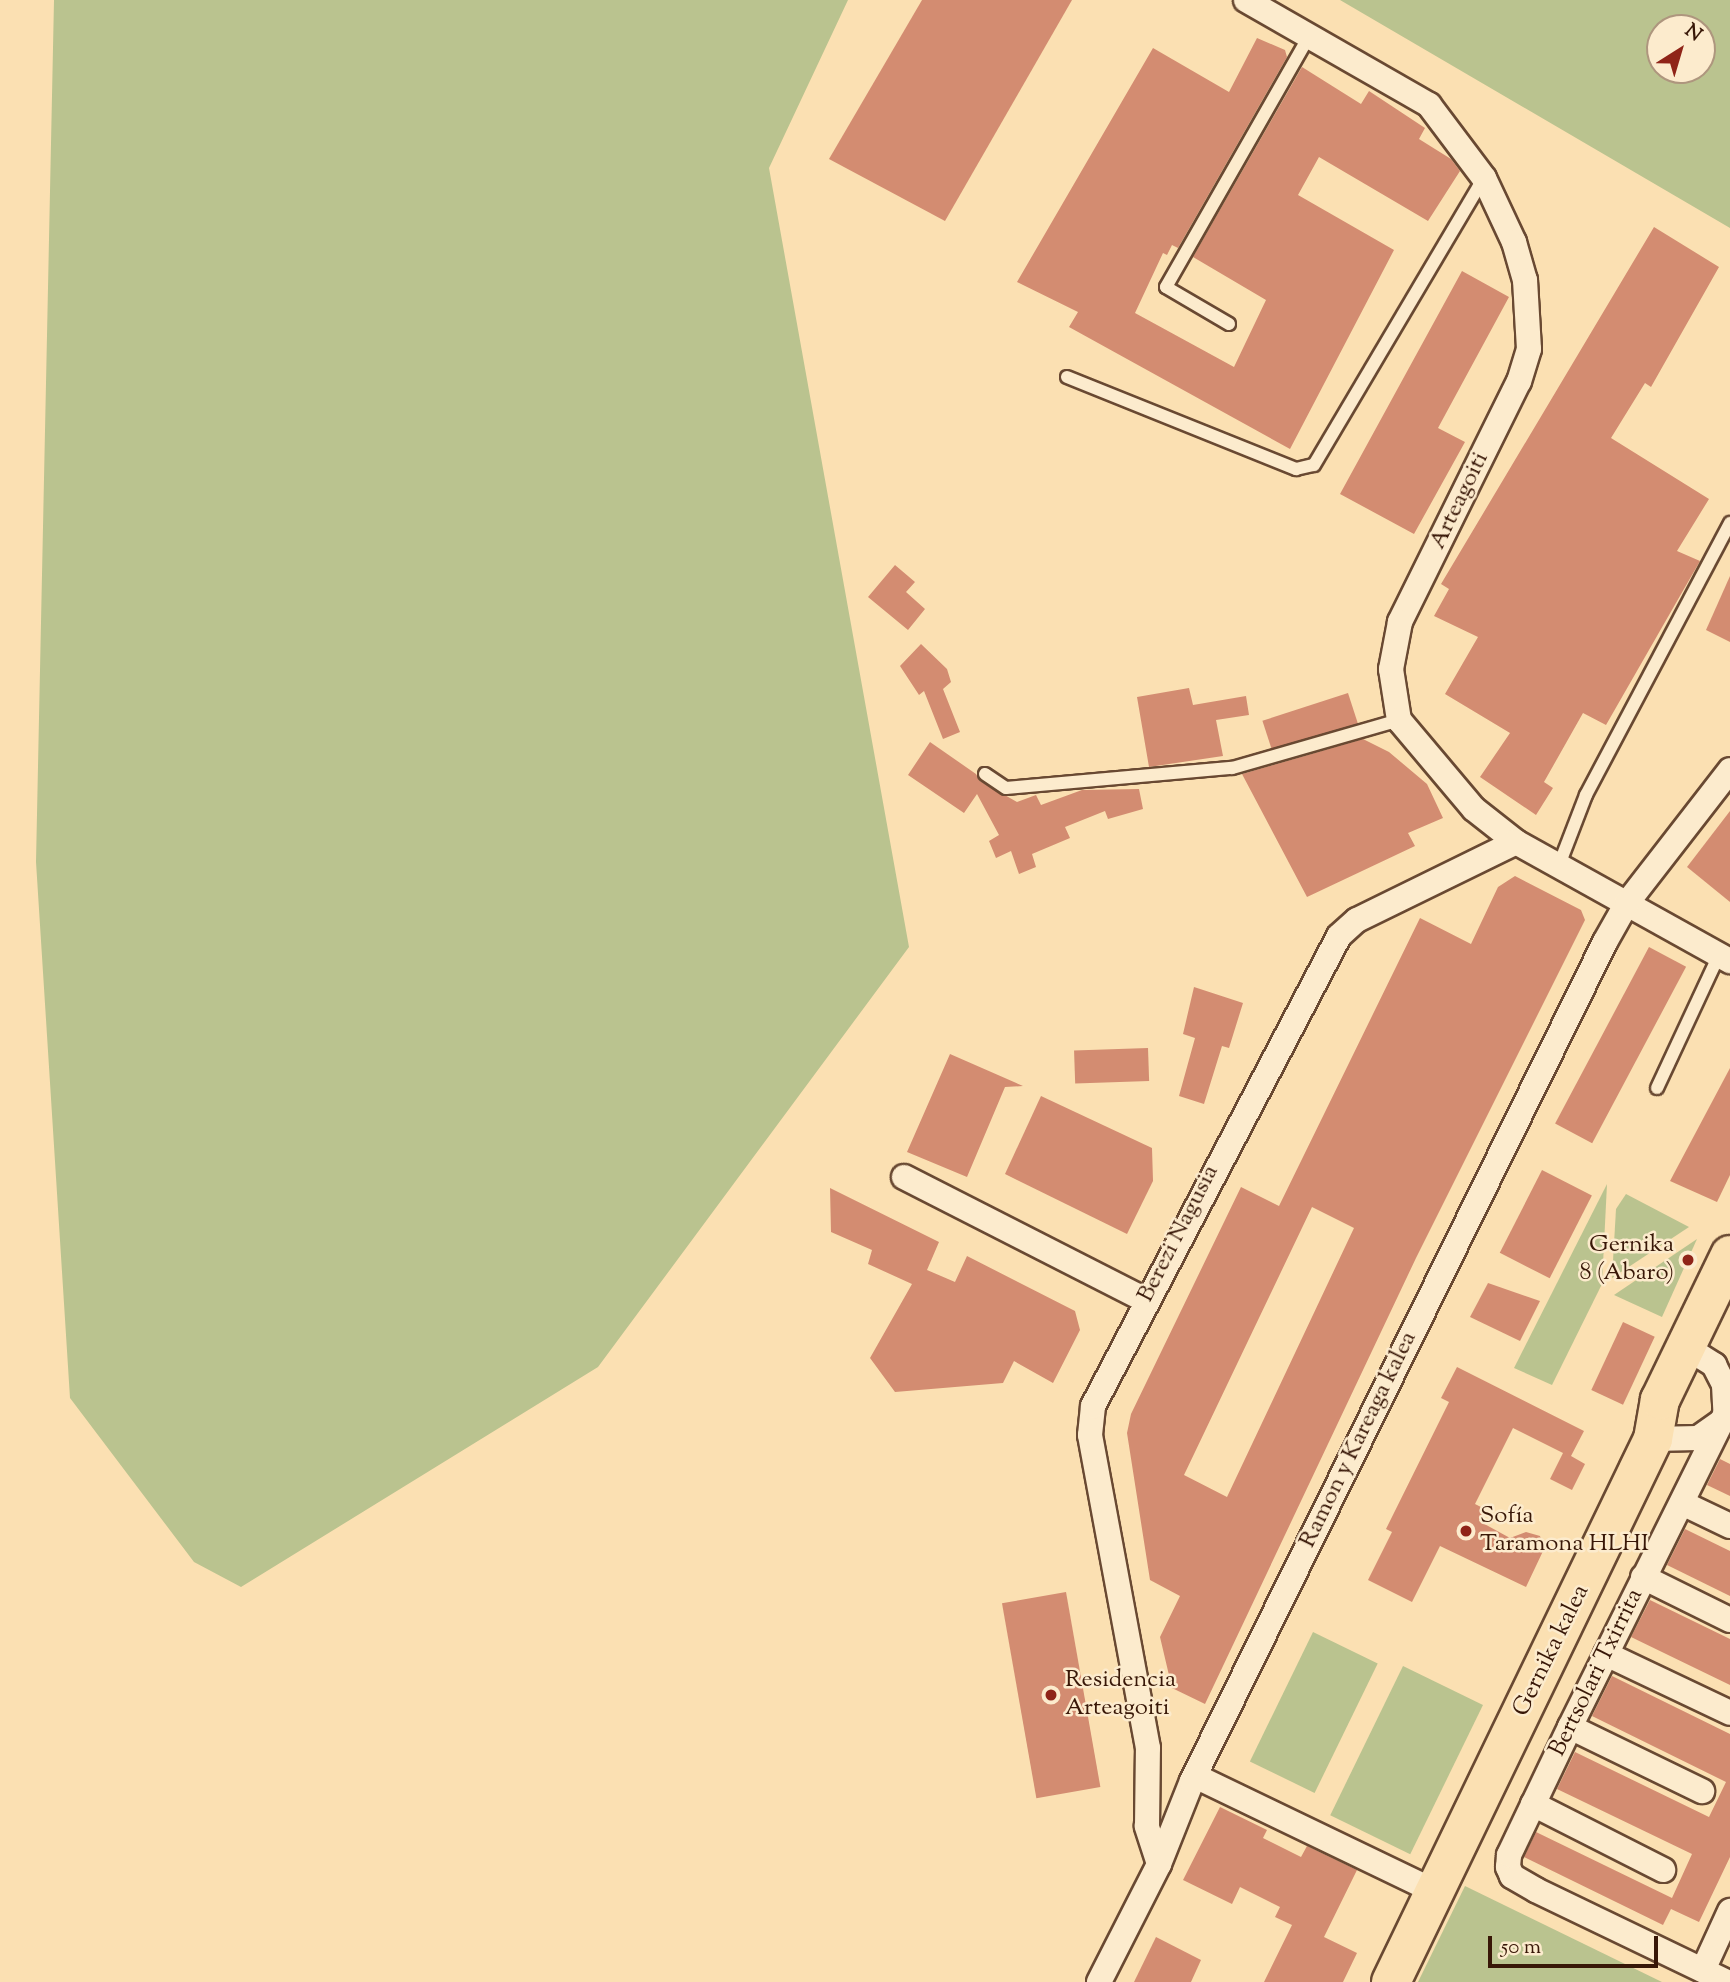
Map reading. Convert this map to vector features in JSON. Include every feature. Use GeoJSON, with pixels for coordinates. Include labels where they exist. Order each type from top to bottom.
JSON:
{"type":"FeatureCollection","features":[{"type":"Feature","properties":{"kind":"main road","name":"Gernika kalea"},"geometry":{"type":"LineString","coordinates":[[1391,1982],[1653,1439],[1660,1400],[1730,1255]]}},
{"type":"Feature","properties":{"kind":"street","name":"Arteagoiti"},"geometry":{"type":"LineString","coordinates":[[1246,0],[1429,105],[1485,178],[1514,242],[1525,280],[1529,349],[1519,381],[1400,622],[1391,669],[1398,720]]}},
{"type":"Feature","properties":{"kind":"street"},"geometry":{"type":"LineString","coordinates":[[1398,720],[1474,809],[1516,842],[1725,958]]}},
{"type":"Feature","properties":{"kind":"street","name":"Ramon y Kareaga kalea"},"geometry":{"type":"LineString","coordinates":[[1099,1982],[1159,1864],[1177,1814],[1195,1776],[1627,903],[1730,770]]}},
{"type":"Feature","properties":{"kind":"street","name":"Berezi Nagusia"},"geometry":{"type":"LineString","coordinates":[[1159,1864],[1147,1826],[1150,1794],[1148,1748],[1090,1435],[1093,1406],[1145,1300],[1339,936],[1357,920],[1516,842]]}},
{"type":"Feature","properties":{"kind":"street"},"geometry":{"type":"LineString","coordinates":[[904,1177],[1145,1300]]}},
{"type":"Feature","properties":{"kind":"street"},"geometry":{"type":"LineString","coordinates":[[1653,1439],[1698,1438],[1729,1415],[1724,1385],[1714,1365],[1684,1346]]}},
{"type":"Feature","properties":{"kind":"street","name":"Bertsolari Txirrita"},"geometry":{"type":"LineString","coordinates":[[1703,1970],[1512,1876],[1509,1855],[1643,1577],[1729,1415]]}},
{"type":"Feature","properties":{"kind":"street"},"geometry":{"type":"LineString","coordinates":[[1682,1503],[1730,1526]]}},
{"type":"Feature","properties":{"kind":"street"},"geometry":{"type":"LineString","coordinates":[[1643,1577],[1730,1620]]}},
{"type":"Feature","properties":{"kind":"street"},"geometry":{"type":"LineString","coordinates":[[1606,1654],[1730,1713]]}},
{"type":"Feature","properties":{"kind":"street"},"geometry":{"type":"LineString","coordinates":[[1570,1727],[1702,1791]]}},
{"type":"Feature","properties":{"kind":"street"},"geometry":{"type":"LineString","coordinates":[[1148,1748],[1175,1781],[1182,1785],[1195,1776],[1436,1892]]}},
{"type":"Feature","properties":{"kind":"street"},"geometry":{"type":"LineString","coordinates":[[1150,1794],[1162,1812],[1177,1814]]}},
{"type":"Feature","properties":{"kind":"street"},"geometry":{"type":"LineString","coordinates":[[1533,1804],[1663,1870]]}},
{"type":"Feature","properties":{"kind":"street"},"geometry":{"type":"LineString","coordinates":[[1727,1982],[1703,1970],[1730,1911]]}},
{"type":"Feature","properties":{"kind":"lane"},"geometry":{"type":"LineString","coordinates":[[1229,324],[1166,287],[1309,36]]}},
{"type":"Feature","properties":{"kind":"lane"},"geometry":{"type":"LineString","coordinates":[[1067,377],[1296,469],[1314,465],[1485,178]]}},
{"type":"Feature","properties":{"kind":"lane"},"geometry":{"type":"LineString","coordinates":[[1559,865],[1586,795],[1730,523]]}},
{"type":"Feature","properties":{"kind":"lane"},"geometry":{"type":"LineString","coordinates":[[985,774],[1006,788],[1232,768],[1398,720]]}},
{"type":"Feature","properties":{"kind":"lane"},"geometry":{"type":"LineString","coordinates":[[1657,1088],[1725,958]]}},
{"type":"Feature","properties":{"kind":"green space"},"geometry":{"type":"Polygon","coordinates":[[[54,0],[848,0],[769,168],[909,947],[598,1367],[241,1587],[194,1562],[70,1398],[36,862],[54,0]]]}},
{"type":"Feature","properties":{"kind":"green space"},"geometry":{"type":"Polygon","coordinates":[[[1340,0],[1730,0],[1730,228],[1340,0]]]}},
{"type":"Feature","properties":{"kind":"green space"},"geometry":{"type":"Polygon","coordinates":[[[1607,1184],[1602,1284],[1552,1385],[1514,1368],[1607,1184]]]}},
{"type":"Feature","properties":{"kind":"green space"},"geometry":{"type":"Polygon","coordinates":[[[1626,1194],[1689,1227],[1612,1278],[1616,1209],[1626,1194]]]}},
{"type":"Feature","properties":{"kind":"green space"},"geometry":{"type":"Polygon","coordinates":[[[1697,1239],[1662,1317],[1614,1295],[1697,1239]]]}},
{"type":"Feature","properties":{"kind":"green space"},"geometry":{"type":"Polygon","coordinates":[[[1313,1632],[1378,1664],[1315,1793],[1250,1761],[1313,1632]]]}},
{"type":"Feature","properties":{"kind":"green space"},"geometry":{"type":"Polygon","coordinates":[[[1403,1666],[1483,1705],[1410,1854],[1330,1815],[1403,1666]]]}},
{"type":"Feature","properties":{"kind":"green space"},"geometry":{"type":"Polygon","coordinates":[[[1465,1886],[1662,1982],[1418,1982],[1465,1886]]]}},
{"type":"Feature","properties":{"kind":"building"},"geometry":{"type":"Polygon","coordinates":[[[922,0],[1072,0],[945,221],[829,159],[922,0]]]}},
{"type":"Feature","properties":{"kind":"building"},"geometry":{"type":"Polygon","coordinates":[[[1257,38],[1285,50],[1287,57],[1178,248],[1172,245],[1167,255],[1163,253],[1135,313],[1234,367],[1266,300],[1193,257],[1302,67],[1361,104],[1369,91],[1425,128],[1419,139],[1451,159],[1460,171],[1428,221],[1319,157],[1298,195],[1394,250],[1290,449],[1069,327],[1078,312],[1017,282],[1153,48],[1229,92],[1257,38]]]}},
{"type":"Feature","properties":{"kind":"building"},"geometry":{"type":"Polygon","coordinates":[[[1654,227],[1719,267],[1651,387],[1645,383],[1611,438],[1709,499],[1677,551],[1700,561],[1606,725],[1583,713],[1544,782],[1553,788],[1536,815],[1480,777],[1510,733],[1445,694],[1478,637],[1434,616],[1449,589],[1441,584],[1654,227]]]}},
{"type":"Feature","properties":{"kind":"building"},"geometry":{"type":"Polygon","coordinates":[[[1462,271],[1509,297],[1438,428],[1465,442],[1414,534],[1340,494],[1462,271]]]}},
{"type":"Feature","properties":{"kind":"building"},"geometry":{"type":"Polygon","coordinates":[[[895,565],[915,582],[906,592],[925,609],[908,630],[868,597],[895,565]]]}},
{"type":"Feature","properties":{"kind":"building"},"geometry":{"type":"Polygon","coordinates":[[[1730,576],[1730,642],[1706,630],[1730,576]]]}},
{"type":"Feature","properties":{"kind":"building"},"geometry":{"type":"Polygon","coordinates":[[[921,644],[947,669],[951,682],[943,689],[960,732],[943,739],[924,691],[919,695],[900,666],[921,644]]]}},
{"type":"Feature","properties":{"kind":"building"},"geometry":{"type":"Polygon","coordinates":[[[1189,688],[1193,705],[1246,696],[1249,715],[1216,720],[1223,756],[1149,767],[1137,697],[1189,688]]]}},
{"type":"Feature","properties":{"kind":"building"},"geometry":{"type":"Polygon","coordinates":[[[1348,693],[1358,723],[1272,751],[1262,721],[1348,693]]]}},
{"type":"Feature","properties":{"kind":"building"},"geometry":{"type":"Polygon","coordinates":[[[1363,739],[1389,752],[1427,784],[1443,818],[1408,833],[1415,846],[1307,897],[1242,774],[1363,739]]]}},
{"type":"Feature","properties":{"kind":"building"},"geometry":{"type":"Polygon","coordinates":[[[930,742],[976,774],[980,781],[1017,802],[1036,795],[1041,805],[1082,790],[1139,789],[1143,809],[1108,819],[1105,811],[1065,827],[1070,838],[1032,854],[1036,867],[1019,874],[1011,851],[996,858],[989,841],[999,835],[977,794],[964,813],[908,775],[930,742]]]}},
{"type":"Feature","properties":{"kind":"building"},"geometry":{"type":"Polygon","coordinates":[[[1730,811],[1730,902],[1687,867],[1730,811]]]}},
{"type":"Feature","properties":{"kind":"building"},"geometry":{"type":"Polygon","coordinates":[[[1515,876],[1581,910],[1585,920],[1416,1258],[1205,1704],[1172,1688],[1160,1637],[1180,1596],[1150,1580],[1127,1433],[1131,1414],[1241,1187],[1279,1206],[1420,918],[1471,944],[1498,887],[1515,876]],[[1312,1207],[1184,1475],[1227,1497],[1354,1228],[1312,1207]]]}},
{"type":"Feature","properties":{"kind":"building"},"geometry":{"type":"Polygon","coordinates":[[[1649,947],[1686,967],[1592,1143],[1555,1124],[1649,947]]]}},
{"type":"Feature","properties":{"kind":"building"},"geometry":{"type":"Polygon","coordinates":[[[1194,987],[1243,1003],[1229,1048],[1222,1046],[1204,1104],[1179,1096],[1195,1038],[1183,1034],[1194,987]]]}},
{"type":"Feature","properties":{"kind":"building"},"geometry":{"type":"Polygon","coordinates":[[[1148,1048],[1149,1081],[1075,1084],[1074,1051],[1148,1048]]]}},
{"type":"Feature","properties":{"kind":"building"},"geometry":{"type":"Polygon","coordinates":[[[950,1054],[1023,1086],[1005,1087],[967,1177],[907,1152],[950,1054]]]}},
{"type":"Feature","properties":{"kind":"building"},"geometry":{"type":"Polygon","coordinates":[[[1730,1068],[1730,1175],[1717,1202],[1670,1181],[1730,1068]]]}},
{"type":"Feature","properties":{"kind":"building"},"geometry":{"type":"Polygon","coordinates":[[[1041,1096],[1152,1148],[1153,1181],[1127,1234],[1005,1174],[1041,1096]]]}},
{"type":"Feature","properties":{"kind":"building"},"geometry":{"type":"Polygon","coordinates":[[[1542,1170],[1592,1195],[1550,1278],[1500,1253],[1542,1170]]]}},
{"type":"Feature","properties":{"kind":"building"},"geometry":{"type":"Polygon","coordinates":[[[830,1188],[939,1242],[927,1270],[955,1282],[967,1256],[1075,1311],[1080,1330],[1053,1383],[1014,1361],[1003,1383],[895,1392],[870,1358],[912,1284],[868,1264],[872,1250],[831,1232],[830,1188]]]}},
{"type":"Feature","properties":{"kind":"building"},"geometry":{"type":"Polygon","coordinates":[[[1488,1283],[1540,1301],[1520,1341],[1470,1317],[1488,1283]]]}},
{"type":"Feature","properties":{"kind":"building"},"geometry":{"type":"Polygon","coordinates":[[[1623,1322],[1655,1337],[1623,1405],[1591,1390],[1623,1322]]]}},
{"type":"Feature","properties":{"kind":"building"},"geometry":{"type":"Polygon","coordinates":[[[1457,1367],[1584,1431],[1571,1456],[1585,1464],[1572,1490],[1550,1479],[1563,1453],[1513,1428],[1475,1504],[1485,1509],[1479,1521],[1510,1538],[1526,1532],[1540,1536],[1544,1549],[1526,1587],[1440,1546],[1412,1602],[1368,1580],[1392,1532],[1386,1529],[1449,1402],[1441,1398],[1457,1367]]]}},
{"type":"Feature","properties":{"kind":"building"},"geometry":{"type":"Polygon","coordinates":[[[1720,1459],[1730,1464],[1730,1496],[1707,1485],[1720,1459]]]}},
{"type":"Feature","properties":{"kind":"building"},"geometry":{"type":"Polygon","coordinates":[[[1685,1529],[1730,1551],[1730,1596],[1667,1565],[1685,1529]]]}},
{"type":"Feature","properties":{"kind":"building","name":"Residencia Arteagoiti"},"geometry":{"type":"Polygon","coordinates":[[[1066,1592],[1100,1787],[1036,1798],[1002,1603],[1066,1592]]]}},
{"type":"Feature","properties":{"kind":"building"},"geometry":{"type":"Polygon","coordinates":[[[1650,1600],[1730,1639],[1730,1685],[1631,1637],[1650,1600]]]}},
{"type":"Feature","properties":{"kind":"building"},"geometry":{"type":"Polygon","coordinates":[[[1612,1676],[1730,1734],[1730,1857],[1699,1922],[1671,1909],[1663,1925],[1524,1857],[1536,1832],[1672,1898],[1692,1854],[1557,1789],[1575,1752],[1709,1817],[1726,1782],[1592,1716],[1612,1676]]]}},
{"type":"Feature","properties":{"kind":"building"},"geometry":{"type":"Polygon","coordinates":[[[1220,1807],[1267,1830],[1263,1838],[1301,1857],[1307,1846],[1357,1870],[1324,1937],[1357,1953],[1343,1982],[1264,1982],[1292,1925],[1275,1917],[1280,1907],[1240,1887],[1232,1904],[1183,1880],[1220,1807]]]}},
{"type":"Feature","properties":{"kind":"building"},"geometry":{"type":"Polygon","coordinates":[[[1156,1937],[1201,1960],[1191,1982],[1134,1982],[1156,1937]]]}},
{"type":"Feature","properties":{"kind":"place","name":"Gernika 8 (Abaro)"},"geometry":{"type":"Point","coordinates":[1688,1260]}},
{"type":"Feature","properties":{"kind":"place","name":"Sofía Taramona HLHI"},"geometry":{"type":"Point","coordinates":[1466,1531]}},
{"type":"Feature","properties":{"kind":"place","name":"Residencia Arteagoiti"},"geometry":{"type":"Point","coordinates":[1051,1695]}}]}
